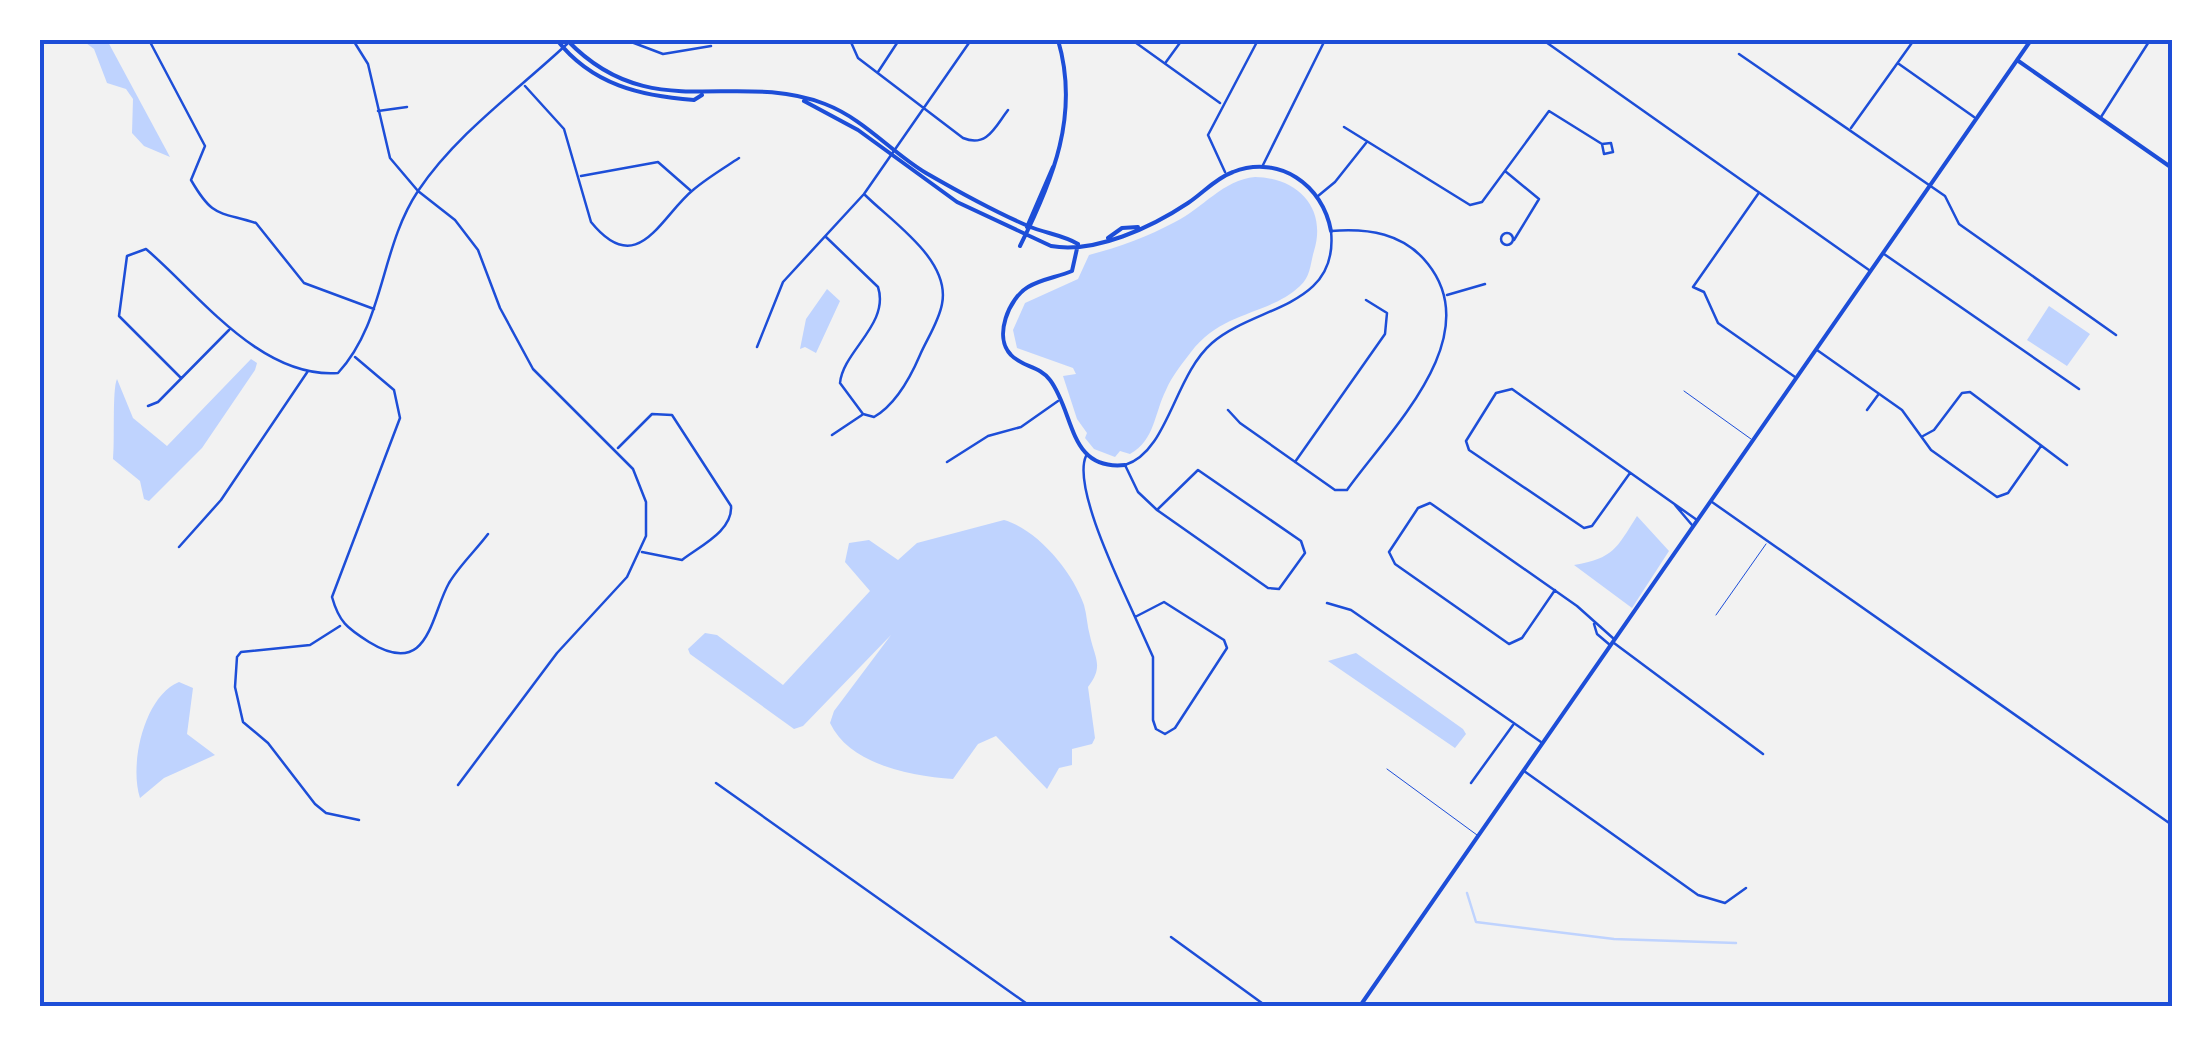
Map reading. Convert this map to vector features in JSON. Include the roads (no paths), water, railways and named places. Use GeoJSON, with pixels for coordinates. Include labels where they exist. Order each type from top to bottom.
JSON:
{"type":"FeatureCollection","features":[{"type":"Feature","properties":{"kind":"street"},"geometry":{"type":"LineString","coordinates":[[150,40],[204,146],[190,180],[206,207],[222,216],[256,223],[304,283],[374,308]]}},
{"type":"Feature","properties":{"kind":"street"},"geometry":{"type":"LineString","coordinates":[[354,40],[368,64],[390,158],[418,191],[455,220],[478,250],[500,308],[533,368],[633,468],[646,502],[642,552],[626,578],[557,653],[458,785]]}},
{"type":"Feature","properties":{"kind":"street"},"geometry":{"type":"LineString","coordinates":[[557,40],[583,66],[633,93],[694,100],[702,95]]}},
{"type":"Feature","properties":{"kind":"street"},"geometry":{"type":"LineString","coordinates":[[626,40],[673,54],[710,46]]}},
{"type":"Feature","properties":{"kind":"street"},"geometry":{"type":"LineString","coordinates":[[850,40],[858,58],[876,74],[974,143],[986,139],[1008,110]]}},
{"type":"Feature","properties":{"kind":"street"},"geometry":{"type":"LineString","coordinates":[[876,74],[900,40]]}},
{"type":"Feature","properties":{"kind":"street"},"geometry":{"type":"LineString","coordinates":[[757,347],[784,282],[864,194],[970,40]]}},
{"type":"Feature","properties":{"kind":"street"},"geometry":{"type":"LineString","coordinates":[[1020,246],[1058,155],[1066,96],[1058,40]]}},
{"type":"Feature","properties":{"kind":"street"},"geometry":{"type":"LineString","coordinates":[[1132,40],[1222,104]]}},
{"type":"Feature","properties":{"kind":"street"},"geometry":{"type":"LineString","coordinates":[[1166,64],[1182,40]]}},
{"type":"Feature","properties":{"kind":"street"},"geometry":{"type":"LineString","coordinates":[[1227,174],[1208,137],[1258,40]]}},
{"type":"Feature","properties":{"kind":"street"},"geometry":{"type":"LineString","coordinates":[[1263,167],[1324,40]]}},
{"type":"Feature","properties":{"kind":"street"},"geometry":{"type":"LineString","coordinates":[[1544,40],[1870,271]]}},
{"type":"Feature","properties":{"kind":"street"},"geometry":{"type":"LineString","coordinates":[[1850,129],[1914,40]]}},
{"type":"Feature","properties":{"kind":"street"},"geometry":{"type":"LineString","coordinates":[[1360,1006],[2029,42],[2020,40]]}},
{"type":"Feature","properties":{"kind":"street"},"geometry":{"type":"LineString","coordinates":[[2100,118],[2150,40]]}},
{"type":"Feature","properties":{"kind":"street"},"geometry":{"type":"LineString","coordinates":[[182,378],[118,316],[127,256],[146,249],[229,330],[260,350],[308,370],[338,374],[364,340],[393,240],[418,191],[452,150],[568,41],[590,62],[636,86],[702,95],[764,94],[804,101],[930,175],[1029,227],[1078,244]]}},
{"type":"Feature","properties":{"kind":"street"},"geometry":{"type":"LineString","coordinates":[[1739,54],[1945,196],[1959,224],[2116,335]]}},
{"type":"Feature","properties":{"kind":"street"},"geometry":{"type":"LineString","coordinates":[[2017,60],[2172,168]]}},
{"type":"Feature","properties":{"kind":"street"},"geometry":{"type":"LineString","coordinates":[[1898,63],[1976,118]]}},
{"type":"Feature","properties":{"kind":"street"},"geometry":{"type":"LineString","coordinates":[[524,85],[564,129],[591,222],[601,234],[623,245],[636,245],[655,234],[691,191],[738,158]]}},
{"type":"Feature","properties":{"kind":"street"},"geometry":{"type":"LineString","coordinates":[[377,111],[407,107]]}},
{"type":"Feature","properties":{"kind":"street"},"geometry":{"type":"LineString","coordinates":[[1344,127],[1470,205],[1482,202],[1549,112],[1602,144]]}},
{"type":"Feature","properties":{"kind":"street"},"geometry":{"type":"LineString","coordinates":[[1318,196],[1338,179],[1367,142]]}},
{"type":"Feature","properties":{"kind":"street"},"geometry":{"type":"LineString","coordinates":[[894,154],[957,202],[1025,236],[1062,248],[1078,244],[1108,238],[1123,237],[1186,205],[1227,174],[1263,167],[1295,176],[1318,196],[1331,230],[1330,254],[1318,282],[1294,303],[1254,318],[1210,346],[1175,394],[1152,449],[1126,465],[1106,465],[1087,455],[1076,442],[1046,375],[1008,353],[1003,332],[1023,290],[1074,269],[1078,244]]}},
{"type":"Feature","properties":{"kind":"street"},"geometry":{"type":"LineString","coordinates":[[579,176],[658,162],[691,191]]}},
{"type":"Feature","properties":{"kind":"street"},"geometry":{"type":"LineString","coordinates":[[1504,170],[1539,199],[1514,240]]}},
{"type":"Feature","properties":{"kind":"street"},"geometry":{"type":"LineString","coordinates":[[1759,193],[1693,287],[1704,292],[1718,323],[1796,378]]}},
{"type":"Feature","properties":{"kind":"street"},"geometry":{"type":"LineString","coordinates":[[826,236],[878,287],[882,297],[868,334],[842,370],[840,383],[863,414],[874,416],[882,412],[912,373],[942,306],[943,288],[936,267],[923,251],[864,194]]}},
{"type":"Feature","properties":{"kind":"street"},"geometry":{"type":"LineString","coordinates":[[1228,410],[1294,463],[1335,490],[1346,490],[1438,362],[1448,326],[1446,296],[1426,261],[1391,236],[1362,229],[1331,230]]}},
{"type":"Feature","properties":{"kind":"street"},"geometry":{"type":"LineString","coordinates":[[1882,254],[2079,389]]}},
{"type":"Feature","properties":{"kind":"street"},"geometry":{"type":"LineString","coordinates":[[1446,296],[1485,284]]}},
{"type":"Feature","properties":{"kind":"street"},"geometry":{"type":"LineString","coordinates":[[1294,463],[1384,334],[1387,313],[1366,300]]}},
{"type":"Feature","properties":{"kind":"street"},"geometry":{"type":"LineString","coordinates":[[148,406],[229,330]]}},
{"type":"Feature","properties":{"kind":"street"},"geometry":{"type":"LineString","coordinates":[[1816,350],[1906,414],[1920,437],[1943,460],[2000,498],[2008,493],[2041,446]]}},
{"type":"Feature","properties":{"kind":"street"},"geometry":{"type":"LineString","coordinates":[[353,356],[394,390],[400,418],[332,596],[342,624],[379,648],[400,652],[415,648],[428,639],[449,584],[488,534]]}},
{"type":"Feature","properties":{"kind":"street"},"geometry":{"type":"LineString","coordinates":[[179,547],[222,500],[308,370]]}},
{"type":"Feature","properties":{"kind":"street"},"geometry":{"type":"LineString","coordinates":[[1630,473],[1592,526],[1584,528],[1469,450],[1466,441],[1496,394],[1508,388],[1630,473],[1698,521]]}},
{"type":"Feature","properties":{"kind":"street"},"geometry":{"type":"LineString","coordinates":[[1920,437],[1934,430],[1962,393],[1970,392],[2067,464]]}},
{"type":"Feature","properties":{"kind":"street"},"geometry":{"type":"LineString","coordinates":[[1867,410],[1878,394]]}},
{"type":"Feature","properties":{"kind":"street"},"geometry":{"type":"LineString","coordinates":[[946,462],[988,436],[1021,427],[1059,400]]}},
{"type":"Feature","properties":{"kind":"street"},"geometry":{"type":"LineString","coordinates":[[616,449],[652,414],[672,414],[731,506],[732,517],[726,526],[682,560],[642,552]]}},
{"type":"Feature","properties":{"kind":"street"},"geometry":{"type":"LineString","coordinates":[[832,436],[863,414]]}},
{"type":"Feature","properties":{"kind":"street"},"geometry":{"type":"LineString","coordinates":[[1087,455],[1082,478],[1093,513],[1135,617],[1153,657],[1153,720],[1156,729],[1165,734],[1174,728],[1227,648],[1224,640],[1172,604],[1164,602],[1135,617]]}},
{"type":"Feature","properties":{"kind":"street"},"geometry":{"type":"LineString","coordinates":[[1126,465],[1138,492],[1157,510],[1268,588],[1280,589],[1305,553],[1302,541],[1198,470],[1157,510]]}},
{"type":"Feature","properties":{"kind":"street"},"geometry":{"type":"LineString","coordinates":[[1712,502],[2172,826]]}},
{"type":"Feature","properties":{"kind":"street"},"geometry":{"type":"LineString","coordinates":[[1554,590],[1522,638],[1510,644],[1395,564],[1388,552],[1418,508],[1430,503],[1554,590],[1594,622],[1597,634],[1763,754]]}},
{"type":"Feature","properties":{"kind":"street"},"geometry":{"type":"LineString","coordinates":[[1674,504],[1680,517],[1694,527]]}},
{"type":"Feature","properties":{"kind":"street"},"geometry":{"type":"LineString","coordinates":[[1327,603],[1351,610],[1542,743]]}},
{"type":"Feature","properties":{"kind":"street"},"geometry":{"type":"LineString","coordinates":[[342,624],[310,645],[241,652],[235,687],[243,722],[268,742],[306,795],[326,813],[359,820]]}},
{"type":"Feature","properties":{"kind":"street"},"geometry":{"type":"LineString","coordinates":[[1471,783],[1514,724]]}},
{"type":"Feature","properties":{"kind":"street"},"geometry":{"type":"LineString","coordinates":[[1523,770],[1698,895],[1725,902],[1746,888]]}},
{"type":"Feature","properties":{"kind":"street"},"geometry":{"type":"LineString","coordinates":[[716,783],[1030,1006]]}},
{"type":"Feature","properties":{"kind":"street"},"geometry":{"type":"LineString","coordinates":[[1170,937],[1266,1006]]}},
{"type":"Feature","properties":{"kind":"lane"},"geometry":{"type":"LineString","coordinates":[[1684,391],[1753,441]]}},
{"type":"Feature","properties":{"kind":"lane"},"geometry":{"type":"LineString","coordinates":[[1716,615],[1768,541]]}},
{"type":"Feature","properties":{"kind":"lane"},"geometry":{"type":"LineString","coordinates":[[1387,768],[1478,835]]}},
{"type":"Feature","properties":{"kind":"water"},"geometry":{"type":"Polygon","coordinates":[[[82,40],[107,40],[170,157],[144,146],[132,133],[133,99],[126,89],[107,83],[94,49],[82,40]]]}},
{"type":"Feature","properties":{"kind":"water"},"geometry":{"type":"Polygon","coordinates":[[[1255,177],[1285,183],[1313,209],[1317,236],[1306,278],[1287,296],[1217,328],[1204,338],[1171,380],[1149,434],[1138,448],[1130,454],[1120,451],[1115,457],[1094,449],[1085,438],[1087,433],[1077,419],[1063,376],[1076,374],[1073,368],[1017,348],[1013,330],[1025,303],[1078,279],[1089,255],[1155,232],[1233,183],[1255,177]]]}},
{"type":"Feature","properties":{"kind":"water"},"geometry":{"type":"Polygon","coordinates":[[[827,289],[840,301],[816,353],[805,347],[800,349],[806,319],[827,289]]]}},
{"type":"Feature","properties":{"kind":"water"},"geometry":{"type":"Polygon","coordinates":[[[2049,306],[2090,334],[2067,366],[2027,340],[2049,306]]]}},
{"type":"Feature","properties":{"kind":"water"},"geometry":{"type":"Polygon","coordinates":[[[251,359],[257,363],[255,370],[202,448],[149,501],[144,499],[140,481],[113,459],[117,379],[133,418],[167,446],[251,359]]]}},
{"type":"Feature","properties":{"kind":"water"},"geometry":{"type":"Polygon","coordinates":[[[1637,516],[1669,551],[1632,608],[1574,565],[1598,559],[1613,550],[1637,516]]]}},
{"type":"Feature","properties":{"kind":"water"},"geometry":{"type":"Polygon","coordinates":[[[1004,520],[1041,542],[1072,579],[1084,605],[1097,662],[1088,687],[1095,738],[1092,744],[1072,749],[1072,765],[1059,768],[1047,789],[996,736],[978,744],[953,779],[883,766],[839,737],[830,723],[834,711],[891,635],[803,726],[794,729],[690,654],[688,649],[705,633],[717,635],[783,685],[870,591],[845,562],[849,543],[869,540],[898,560],[917,543],[1004,520]]]}},
{"type":"Feature","properties":{"kind":"water"},"geometry":{"type":"Polygon","coordinates":[[[1356,653],[1463,729],[1466,734],[1455,748],[1328,661],[1356,653]]]}},
{"type":"Feature","properties":{"kind":"water"},"geometry":{"type":"Polygon","coordinates":[[[179,682],[193,688],[187,734],[215,755],[164,778],[140,798],[137,768],[142,733],[157,701],[179,682]]]}},
{"type":"Feature","properties":{"kind":"waterway"},"geometry":{"type":"LineString","coordinates":[[1467,893],[1476,922],[1614,939],[1736,943]]}}]}
